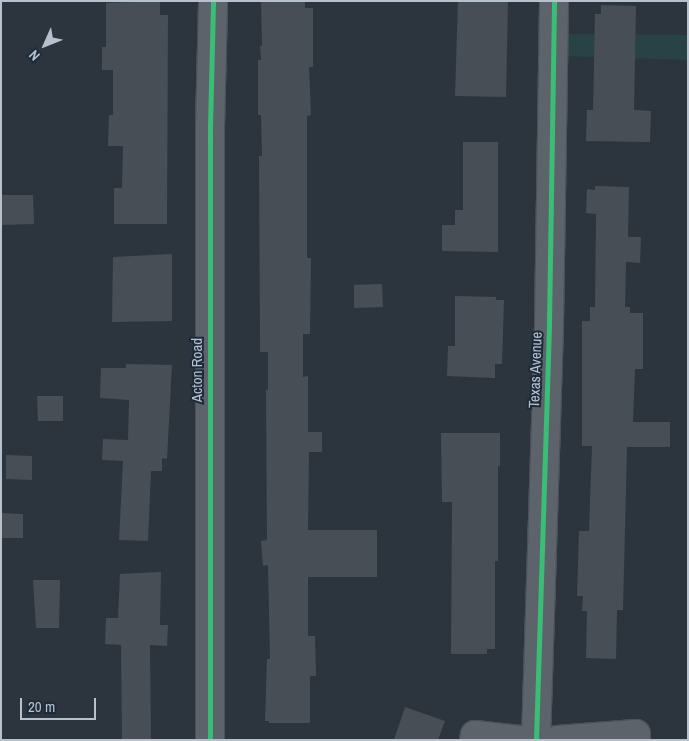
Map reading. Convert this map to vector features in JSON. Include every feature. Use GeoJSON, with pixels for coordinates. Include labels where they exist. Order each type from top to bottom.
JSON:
{"type":"FeatureCollection","features":[{"type":"Feature","properties":{"kind":"street","name":"Acton Road"},"geometry":{"type":"LineString","coordinates":[[210,740],[210,127],[213,1]]}},
{"type":"Feature","properties":{"kind":"street","name":"Texas Avenue"},"geometry":{"type":"LineString","coordinates":[[536,740],[549,323],[554,1]]}},
{"type":"Feature","properties":{"kind":"street"},"geometry":{"type":"LineString","coordinates":[[557,740],[636,734],[636,740]]}},
{"type":"Feature","properties":{"kind":"street"},"geometry":{"type":"LineString","coordinates":[[474,740],[475,735],[520,740]]}},
{"type":"Feature","properties":{"kind":"green space"},"geometry":{"type":"Polygon","coordinates":[[[564,34],[688,35],[688,60],[563,56],[564,34]]]}},
{"type":"Feature","properties":{"kind":"building"},"geometry":{"type":"Polygon","coordinates":[[[160,1],[160,15],[168,15],[167,224],[114,224],[114,188],[122,188],[123,146],[108,146],[109,115],[113,115],[113,70],[102,70],[102,47],[106,47],[106,3],[160,1]]]}},
{"type":"Feature","properties":{"kind":"building"},"geometry":{"type":"Polygon","coordinates":[[[261,1],[305,1],[305,8],[313,8],[313,67],[309,67],[311,115],[307,116],[307,258],[311,258],[310,334],[303,334],[303,377],[308,376],[308,432],[322,432],[322,452],[309,452],[308,530],[377,530],[377,577],[308,577],[308,636],[315,636],[316,676],[310,676],[310,723],[269,723],[269,721],[265,721],[267,659],[270,659],[268,565],[263,566],[261,541],[267,540],[266,390],[268,390],[268,352],[260,352],[259,156],[262,156],[261,115],[258,115],[258,60],[261,60],[260,46],[262,46],[261,1]]]}},
{"type":"Feature","properties":{"kind":"building"},"geometry":{"type":"Polygon","coordinates":[[[458,1],[508,1],[506,97],[455,96],[458,1]]]}},
{"type":"Feature","properties":{"kind":"building"},"geometry":{"type":"Polygon","coordinates":[[[601,5],[636,6],[634,110],[651,111],[650,142],[586,141],[587,110],[593,110],[595,14],[601,14],[601,5]]]}},
{"type":"Feature","properties":{"kind":"building"},"geometry":{"type":"Polygon","coordinates":[[[463,142],[498,142],[498,252],[442,251],[442,225],[455,225],[455,210],[463,210],[463,142]]]}},
{"type":"Feature","properties":{"kind":"building"},"geometry":{"type":"Polygon","coordinates":[[[595,186],[629,187],[628,237],[641,237],[640,263],[626,262],[625,307],[630,307],[630,313],[643,313],[643,369],[635,369],[633,422],[670,422],[670,447],[627,447],[623,610],[617,610],[616,659],[586,658],[587,611],[582,611],[583,596],[577,596],[579,531],[589,531],[592,446],[582,446],[582,321],[590,321],[590,307],[595,307],[596,214],[586,213],[587,189],[595,190],[595,186]]]}},
{"type":"Feature","properties":{"kind":"building"},"geometry":{"type":"Polygon","coordinates":[[[1,195],[33,195],[34,224],[1,225],[1,195]]]}},
{"type":"Feature","properties":{"kind":"building"},"geometry":{"type":"Polygon","coordinates":[[[172,254],[172,321],[112,322],[113,257],[172,254]]]}},
{"type":"Feature","properties":{"kind":"building"},"geometry":{"type":"Polygon","coordinates":[[[382,284],[383,307],[354,308],[354,285],[382,284]]]}},
{"type":"Feature","properties":{"kind":"building"},"geometry":{"type":"Polygon","coordinates":[[[455,296],[496,297],[496,300],[504,300],[502,364],[495,364],[495,378],[447,376],[448,346],[455,346],[455,296]]]}},
{"type":"Feature","properties":{"kind":"building"},"geometry":{"type":"Polygon","coordinates":[[[126,364],[172,365],[167,459],[162,458],[162,471],[151,471],[148,541],[119,540],[123,461],[102,460],[103,439],[128,440],[129,400],[100,398],[101,368],[126,368],[126,364]]]}},
{"type":"Feature","properties":{"kind":"building"},"geometry":{"type":"Polygon","coordinates":[[[37,396],[63,396],[63,421],[38,421],[37,396]]]}},
{"type":"Feature","properties":{"kind":"building"},"geometry":{"type":"Polygon","coordinates":[[[441,433],[500,433],[498,561],[495,561],[495,649],[487,649],[487,654],[451,654],[452,502],[442,502],[441,433]]]}},
{"type":"Feature","properties":{"kind":"building"},"geometry":{"type":"Polygon","coordinates":[[[6,455],[32,456],[32,480],[6,479],[6,455]]]}},
{"type":"Feature","properties":{"kind":"building"},"geometry":{"type":"Polygon","coordinates":[[[1,513],[23,514],[23,538],[1,538],[1,513]]]}},
{"type":"Feature","properties":{"kind":"building"},"geometry":{"type":"Polygon","coordinates":[[[161,572],[160,625],[168,625],[167,646],[150,645],[151,740],[122,740],[121,645],[105,644],[106,618],[118,618],[120,574],[161,572]]]}},
{"type":"Feature","properties":{"kind":"building"},"geometry":{"type":"Polygon","coordinates":[[[33,580],[60,580],[59,628],[36,628],[33,580]]]}},
{"type":"Feature","properties":{"kind":"building"},"geometry":{"type":"Polygon","coordinates":[[[405,707],[445,721],[438,740],[394,740],[405,707]]]}},
{"type":"Feature","properties":{"kind":"cycle path"},"geometry":{"type":"LineString","coordinates":[[210,740],[210,127],[213,1]]}},
{"type":"Feature","properties":{"kind":"cycle path"},"geometry":{"type":"LineString","coordinates":[[536,740],[549,323],[554,1]]}}]}
